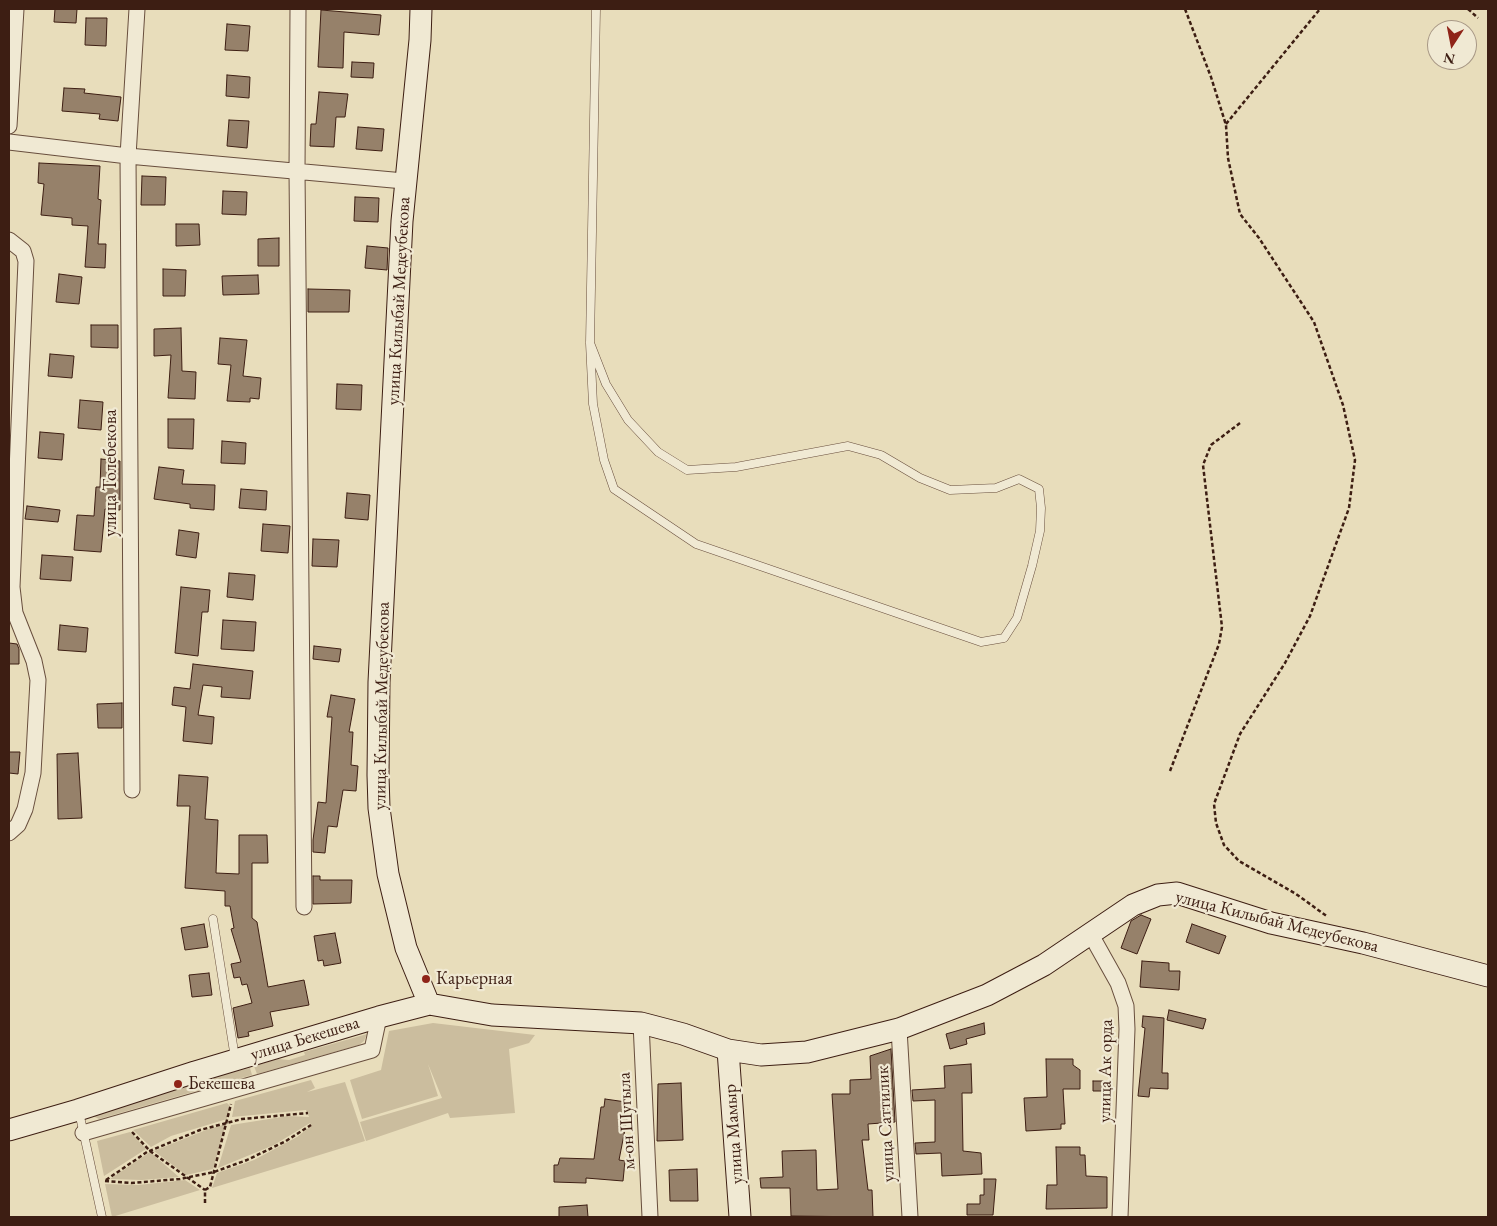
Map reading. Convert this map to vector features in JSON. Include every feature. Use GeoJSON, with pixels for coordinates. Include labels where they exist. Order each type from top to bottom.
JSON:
{"type":"FeatureCollection","features":[{"type":"Feature","properties":{"kind":"main road","name":"улица Килыбай Медеубекова"},"geometry":{"type":"LineString","coordinates":[[421,9],[420,40],[404,181],[379,682],[378,808],[388,874],[406,948],[429,1004],[492,1015],[641,1023],[683,1034],[728,1050],[761,1055],[790,1055],[899,1029],[987,995],[1044,965],[1133,905],[1158,895],[1177,893],[1271,923],[1364,943],[1488,976]]}},
{"type":"Feature","properties":{"kind":"main road","name":"улица Бекешева"},"geometry":{"type":"LineString","coordinates":[[9,1130],[236,1060],[429,1004]]}},
{"type":"Feature","properties":{"kind":"main road","name":"улица Мамыр"},"geometry":{"type":"LineString","coordinates":[[728,1050],[740,1217]]}},
{"type":"Feature","properties":{"kind":"street"},"geometry":{"type":"LineString","coordinates":[[9,126],[16,9]]}},
{"type":"Feature","properties":{"kind":"street","name":"улица Толебекова"},"geometry":{"type":"LineString","coordinates":[[132,790],[128,156],[137,9]]}},
{"type":"Feature","properties":{"kind":"street"},"geometry":{"type":"LineString","coordinates":[[298,9],[297,171],[304,907]]}},
{"type":"Feature","properties":{"kind":"street"},"geometry":{"type":"LineString","coordinates":[[9,142],[128,156],[404,181]]}},
{"type":"Feature","properties":{"kind":"street"},"geometry":{"type":"LineString","coordinates":[[9,240],[23,251],[26,261],[12,587],[15,613],[34,661],[38,680],[33,773],[18,825],[9,833]]}},
{"type":"Feature","properties":{"kind":"street","name":"улица Ак орда"},"geometry":{"type":"LineString","coordinates":[[1090,933],[1118,983],[1126,1006],[1127,1029],[1120,1217]]}},
{"type":"Feature","properties":{"kind":"street"},"geometry":{"type":"LineString","coordinates":[[83,1133],[372,1050],[380,1017]]}},
{"type":"Feature","properties":{"kind":"street","name":"м-он Шугыла"},"geometry":{"type":"LineString","coordinates":[[641,1023],[650,1217]]}},
{"type":"Feature","properties":{"kind":"street","name":"улица Саттилик"},"geometry":{"type":"LineString","coordinates":[[899,1029],[910,1217]]}},
{"type":"Feature","properties":{"kind":"lane"},"geometry":{"type":"LineString","coordinates":[[590,343],[606,384],[628,420],[658,452],[687,470],[736,467],[848,446],[881,455],[920,478],[950,490],[996,488],[1019,479],[1038,489],[1041,508],[1040,531],[1017,618],[1004,638],[981,642],[696,544],[614,489],[604,460],[593,404],[590,343],[596,9]]}},
{"type":"Feature","properties":{"kind":"lane"},"geometry":{"type":"LineString","coordinates":[[213,919],[236,1060]]}},
{"type":"Feature","properties":{"kind":"lane"},"geometry":{"type":"LineString","coordinates":[[78,1110],[102,1217]]}},
{"type":"Feature","properties":{"kind":"path"},"geometry":{"type":"LineString","coordinates":[[1185,9],[1211,77],[1226,125],[1228,158],[1240,214],[1259,238],[1314,322],[1344,405],[1355,460],[1349,508],[1310,616],[1285,663],[1240,734],[1214,804],[1216,824],[1224,845],[1239,861],[1296,894],[1333,921]]}},
{"type":"Feature","properties":{"kind":"path"},"geometry":{"type":"LineString","coordinates":[[1226,125],[1320,9]]}},
{"type":"Feature","properties":{"kind":"path"},"geometry":{"type":"LineString","coordinates":[[1468,9],[1478,18]]}},
{"type":"Feature","properties":{"kind":"path"},"geometry":{"type":"LineString","coordinates":[[1170,771],[1219,644],[1222,628],[1203,465],[1211,445],[1240,423]]}},
{"type":"Feature","properties":{"kind":"path"},"geometry":{"type":"LineString","coordinates":[[205,1190],[210,1186],[233,1106],[230,1102]]}},
{"type":"Feature","properties":{"kind":"path"},"geometry":{"type":"LineString","coordinates":[[308,1113],[242,1118],[200,1130],[150,1151],[105,1181],[131,1183],[186,1178],[214,1172],[248,1160],[286,1141],[311,1124]]}},
{"type":"Feature","properties":{"kind":"path"},"geometry":{"type":"LineString","coordinates":[[130,1130],[150,1151],[205,1190]]}},
{"type":"Feature","properties":{"kind":"path"},"geometry":{"type":"LineString","coordinates":[[205,1190],[205,1203]]}},
{"type":"Feature","properties":{"kind":"shaded area"},"geometry":{"type":"Polygon","coordinates":[[[433,1023],[535,1035],[529,1043],[509,1049],[515,1113],[450,1118],[448,1113],[366,1141],[360,1122],[442,1098],[428,1064],[438,1096],[362,1119],[350,1080],[381,1070],[389,1031],[433,1023]]]}},
{"type":"Feature","properties":{"kind":"shaded area"},"geometry":{"type":"Polygon","coordinates":[[[367,1034],[364,1041],[359,1045],[257,1074],[254,1066],[278,1059],[289,1060],[305,1055],[304,1052],[367,1034]]]}},
{"type":"Feature","properties":{"kind":"shaded area"},"geometry":{"type":"Polygon","coordinates":[[[250,1068],[252,1075],[213,1086],[210,1078],[250,1068]]]}},
{"type":"Feature","properties":{"kind":"shaded area"},"geometry":{"type":"Polygon","coordinates":[[[207,1080],[210,1087],[99,1119],[89,1114],[207,1080]]]}},
{"type":"Feature","properties":{"kind":"shaded area"},"geometry":{"type":"Polygon","coordinates":[[[311,1080],[315,1088],[307,1092],[345,1082],[365,1141],[212,1188],[217,1173],[254,1160],[297,1137],[311,1126],[310,1123],[274,1145],[218,1168],[231,1125],[288,1116],[309,1117],[306,1110],[232,1117],[235,1101],[311,1080]]]}},
{"type":"Feature","properties":{"kind":"shaded area"},"geometry":{"type":"Polygon","coordinates":[[[227,1103],[230,1106],[227,1119],[171,1136],[151,1147],[133,1130],[227,1103]]]}},
{"type":"Feature","properties":{"kind":"shaded area"},"geometry":{"type":"Polygon","coordinates":[[[226,1124],[213,1169],[186,1175],[154,1151],[206,1130],[226,1124]]]}},
{"type":"Feature","properties":{"kind":"shaded area"},"geometry":{"type":"Polygon","coordinates":[[[130,1132],[146,1149],[104,1176],[97,1141],[130,1132]]]}},
{"type":"Feature","properties":{"kind":"shaded area"},"geometry":{"type":"Polygon","coordinates":[[[150,1152],[179,1177],[142,1180],[110,1179],[150,1152]]]}},
{"type":"Feature","properties":{"kind":"shaded area"},"geometry":{"type":"Polygon","coordinates":[[[185,1180],[200,1190],[112,1217],[105,1184],[138,1185],[185,1180]]]}},
{"type":"Feature","properties":{"kind":"building"},"geometry":{"type":"Polygon","coordinates":[[[55,9],[77,9],[76,23],[54,22],[55,9]]]}},
{"type":"Feature","properties":{"kind":"building"},"geometry":{"type":"Polygon","coordinates":[[[321,10],[381,15],[379,35],[344,32],[343,68],[318,67],[321,10]]]}},
{"type":"Feature","properties":{"kind":"building"},"geometry":{"type":"Polygon","coordinates":[[[86,18],[107,18],[106,46],[85,45],[86,18]]]}},
{"type":"Feature","properties":{"kind":"building"},"geometry":{"type":"Polygon","coordinates":[[[227,24],[250,26],[248,51],[225,50],[227,24]]]}},
{"type":"Feature","properties":{"kind":"building"},"geometry":{"type":"Polygon","coordinates":[[[352,62],[374,63],[373,78],[351,77],[352,62]]]}},
{"type":"Feature","properties":{"kind":"building"},"geometry":{"type":"Polygon","coordinates":[[[227,75],[250,77],[249,98],[226,96],[227,75]]]}},
{"type":"Feature","properties":{"kind":"building"},"geometry":{"type":"Polygon","coordinates":[[[64,88],[85,89],[84,93],[121,97],[118,121],[99,119],[100,114],[62,111],[64,88]]]}},
{"type":"Feature","properties":{"kind":"building"},"geometry":{"type":"Polygon","coordinates":[[[319,92],[348,94],[345,117],[336,117],[334,147],[310,146],[311,124],[316,124],[319,92]]]}},
{"type":"Feature","properties":{"kind":"building"},"geometry":{"type":"Polygon","coordinates":[[[229,120],[249,121],[247,148],[227,146],[229,120]]]}},
{"type":"Feature","properties":{"kind":"building"},"geometry":{"type":"Polygon","coordinates":[[[358,127],[384,129],[382,151],[356,149],[358,127]]]}},
{"type":"Feature","properties":{"kind":"building"},"geometry":{"type":"Polygon","coordinates":[[[39,163],[100,166],[98,199],[101,200],[98,244],[106,244],[105,268],[85,267],[88,226],[72,225],[72,218],[41,215],[44,184],[38,183],[39,163]]]}},
{"type":"Feature","properties":{"kind":"building"},"geometry":{"type":"Polygon","coordinates":[[[142,176],[166,177],[165,205],[141,205],[142,176]]]}},
{"type":"Feature","properties":{"kind":"building"},"geometry":{"type":"Polygon","coordinates":[[[223,191],[247,192],[246,215],[222,214],[223,191]]]}},
{"type":"Feature","properties":{"kind":"building"},"geometry":{"type":"Polygon","coordinates":[[[355,197],[379,198],[378,222],[354,221],[355,197]]]}},
{"type":"Feature","properties":{"kind":"building"},"geometry":{"type":"Polygon","coordinates":[[[176,224],[199,224],[200,245],[176,246],[176,224]]]}},
{"type":"Feature","properties":{"kind":"building"},"geometry":{"type":"Polygon","coordinates":[[[279,238],[279,266],[258,266],[258,239],[279,238]]]}},
{"type":"Feature","properties":{"kind":"building"},"geometry":{"type":"Polygon","coordinates":[[[367,246],[388,248],[387,270],[365,268],[367,246]]]}},
{"type":"Feature","properties":{"kind":"building"},"geometry":{"type":"Polygon","coordinates":[[[163,269],[186,270],[185,296],[163,296],[163,269]]]}},
{"type":"Feature","properties":{"kind":"building"},"geometry":{"type":"Polygon","coordinates":[[[59,274],[82,277],[79,304],[56,302],[59,274]]]}},
{"type":"Feature","properties":{"kind":"building"},"geometry":{"type":"Polygon","coordinates":[[[258,275],[259,294],[223,295],[222,276],[258,275]]]}},
{"type":"Feature","properties":{"kind":"building"},"geometry":{"type":"Polygon","coordinates":[[[308,289],[350,290],[349,312],[308,312],[308,289]]]}},
{"type":"Feature","properties":{"kind":"building"},"geometry":{"type":"Polygon","coordinates":[[[91,325],[118,325],[118,348],[91,347],[91,325]]]}},
{"type":"Feature","properties":{"kind":"building"},"geometry":{"type":"Polygon","coordinates":[[[181,328],[182,371],[196,372],[195,399],[168,398],[171,355],[154,356],[154,329],[181,328]]]}},
{"type":"Feature","properties":{"kind":"building"},"geometry":{"type":"Polygon","coordinates":[[[220,338],[247,340],[243,376],[261,378],[259,399],[250,398],[250,402],[227,401],[231,365],[218,364],[220,338]]]}},
{"type":"Feature","properties":{"kind":"building"},"geometry":{"type":"Polygon","coordinates":[[[50,354],[74,356],[72,378],[48,376],[50,354]]]}},
{"type":"Feature","properties":{"kind":"building"},"geometry":{"type":"Polygon","coordinates":[[[337,384],[362,385],[361,410],[336,409],[337,384]]]}},
{"type":"Feature","properties":{"kind":"building"},"geometry":{"type":"Polygon","coordinates":[[[80,400],[103,402],[101,430],[78,428],[80,400]]]}},
{"type":"Feature","properties":{"kind":"building"},"geometry":{"type":"Polygon","coordinates":[[[168,419],[194,419],[193,449],[168,448],[168,419]]]}},
{"type":"Feature","properties":{"kind":"building"},"geometry":{"type":"Polygon","coordinates":[[[40,432],[64,434],[62,460],[38,458],[40,432]]]}},
{"type":"Feature","properties":{"kind":"building"},"geometry":{"type":"Polygon","coordinates":[[[222,441],[246,443],[245,464],[221,463],[222,441]]]}},
{"type":"Feature","properties":{"kind":"building"},"geometry":{"type":"Polygon","coordinates":[[[101,459],[120,461],[120,510],[105,509],[101,552],[74,550],[77,515],[94,516],[96,487],[100,487],[101,459]]]}},
{"type":"Feature","properties":{"kind":"building"},"geometry":{"type":"Polygon","coordinates":[[[159,467],[184,470],[182,484],[215,485],[214,510],[190,508],[190,504],[154,499],[159,467]]]}},
{"type":"Feature","properties":{"kind":"building"},"geometry":{"type":"Polygon","coordinates":[[[241,489],[267,491],[266,510],[239,508],[241,489]]]}},
{"type":"Feature","properties":{"kind":"building"},"geometry":{"type":"Polygon","coordinates":[[[347,493],[370,495],[368,520],[345,518],[347,493]]]}},
{"type":"Feature","properties":{"kind":"building"},"geometry":{"type":"Polygon","coordinates":[[[27,506],[60,510],[58,522],[25,519],[27,506]]]}},
{"type":"Feature","properties":{"kind":"building"},"geometry":{"type":"Polygon","coordinates":[[[263,524],[290,526],[288,553],[261,551],[263,524]]]}},
{"type":"Feature","properties":{"kind":"building"},"geometry":{"type":"Polygon","coordinates":[[[179,530],[199,533],[196,558],[176,555],[179,530]]]}},
{"type":"Feature","properties":{"kind":"building"},"geometry":{"type":"Polygon","coordinates":[[[313,539],[339,540],[337,567],[312,566],[313,539]]]}},
{"type":"Feature","properties":{"kind":"building"},"geometry":{"type":"Polygon","coordinates":[[[42,555],[73,557],[71,581],[40,579],[42,555]]]}},
{"type":"Feature","properties":{"kind":"building"},"geometry":{"type":"Polygon","coordinates":[[[229,573],[255,575],[253,600],[227,597],[229,573]]]}},
{"type":"Feature","properties":{"kind":"building"},"geometry":{"type":"Polygon","coordinates":[[[181,587],[210,590],[208,612],[202,612],[198,656],[175,653],[181,587]]]}},
{"type":"Feature","properties":{"kind":"building"},"geometry":{"type":"Polygon","coordinates":[[[223,620],[256,622],[254,651],[221,649],[223,620]]]}},
{"type":"Feature","properties":{"kind":"building"},"geometry":{"type":"Polygon","coordinates":[[[60,625],[88,628],[86,652],[58,650],[60,625]]]}},
{"type":"Feature","properties":{"kind":"building"},"geometry":{"type":"Polygon","coordinates":[[[9,643],[17,644],[19,664],[9,664],[9,643]]]}},
{"type":"Feature","properties":{"kind":"building"},"geometry":{"type":"Polygon","coordinates":[[[314,646],[341,649],[339,662],[313,659],[314,646]]]}},
{"type":"Feature","properties":{"kind":"building"},"geometry":{"type":"Polygon","coordinates":[[[193,664],[253,671],[250,699],[221,697],[222,687],[203,685],[198,715],[214,717],[212,744],[183,741],[186,707],[172,705],[174,687],[190,689],[193,664]]]}},
{"type":"Feature","properties":{"kind":"building"},"geometry":{"type":"Polygon","coordinates":[[[331,695],[355,699],[349,732],[353,732],[351,765],[358,766],[356,791],[343,790],[337,827],[328,826],[325,853],[313,852],[313,840],[318,802],[326,803],[332,717],[327,717],[331,695]]]}},
{"type":"Feature","properties":{"kind":"building"},"geometry":{"type":"Polygon","coordinates":[[[122,703],[122,728],[98,728],[97,704],[122,703]]]}},
{"type":"Feature","properties":{"kind":"building"},"geometry":{"type":"Polygon","coordinates":[[[9,752],[20,752],[18,774],[9,773],[9,752]]]}},
{"type":"Feature","properties":{"kind":"building"},"geometry":{"type":"Polygon","coordinates":[[[78,753],[82,818],[58,819],[57,754],[78,753]]]}},
{"type":"Feature","properties":{"kind":"building"},"geometry":{"type":"Polygon","coordinates":[[[179,775],[208,777],[205,819],[218,820],[216,873],[239,874],[239,835],[267,835],[268,863],[252,863],[252,918],[257,922],[268,987],[304,980],[309,1005],[270,1012],[273,1026],[248,1032],[249,1036],[238,1038],[233,1008],[252,1003],[247,984],[242,985],[240,977],[234,978],[231,964],[241,962],[231,929],[234,928],[230,906],[225,906],[225,891],[185,888],[190,806],[177,806],[179,775]]]}},
{"type":"Feature","properties":{"kind":"building"},"geometry":{"type":"Polygon","coordinates":[[[313,876],[320,876],[320,880],[352,880],[351,903],[313,904],[313,876]]]}},
{"type":"Feature","properties":{"kind":"building"},"geometry":{"type":"Polygon","coordinates":[[[1141,915],[1151,919],[1137,954],[1121,948],[1131,921],[1141,915]]]}},
{"type":"Feature","properties":{"kind":"building"},"geometry":{"type":"Polygon","coordinates":[[[204,924],[208,947],[185,950],[181,928],[204,924]]]}},
{"type":"Feature","properties":{"kind":"building"},"geometry":{"type":"Polygon","coordinates":[[[1192,924],[1226,936],[1219,954],[1186,942],[1192,924]]]}},
{"type":"Feature","properties":{"kind":"building"},"geometry":{"type":"Polygon","coordinates":[[[335,933],[341,963],[324,966],[323,960],[318,961],[314,936],[335,933]]]}},
{"type":"Feature","properties":{"kind":"building"},"geometry":{"type":"Polygon","coordinates":[[[1142,961],[1169,963],[1169,971],[1180,971],[1179,990],[1140,987],[1142,961]]]}},
{"type":"Feature","properties":{"kind":"building"},"geometry":{"type":"Polygon","coordinates":[[[209,973],[212,995],[192,997],[189,975],[209,973]]]}},
{"type":"Feature","properties":{"kind":"building"},"geometry":{"type":"Polygon","coordinates":[[[1169,1010],[1206,1019],[1203,1029],[1167,1020],[1169,1010]]]}},
{"type":"Feature","properties":{"kind":"building"},"geometry":{"type":"Polygon","coordinates":[[[1143,1016],[1164,1018],[1162,1073],[1168,1073],[1168,1089],[1150,1088],[1149,1097],[1138,1096],[1145,1028],[1142,1027],[1143,1016]]]}},
{"type":"Feature","properties":{"kind":"building"},"geometry":{"type":"Polygon","coordinates":[[[984,1023],[985,1034],[966,1039],[967,1044],[950,1049],[946,1034],[984,1023]]]}},
{"type":"Feature","properties":{"kind":"building"},"geometry":{"type":"Polygon","coordinates":[[[891,1049],[895,1122],[868,1124],[869,1140],[862,1140],[868,1190],[872,1190],[873,1217],[791,1216],[790,1188],[761,1188],[760,1178],[783,1177],[782,1151],[816,1150],[817,1190],[838,1189],[832,1094],[850,1094],[850,1080],[871,1079],[870,1056],[891,1049]]]}},
{"type":"Feature","properties":{"kind":"building"},"geometry":{"type":"Polygon","coordinates":[[[1046,1059],[1073,1059],[1073,1065],[1080,1070],[1080,1089],[1063,1089],[1065,1124],[1061,1124],[1061,1129],[1026,1131],[1024,1098],[1047,1097],[1046,1059]]]}},
{"type":"Feature","properties":{"kind":"building"},"geometry":{"type":"Polygon","coordinates":[[[971,1064],[972,1093],[962,1093],[963,1151],[981,1153],[982,1174],[942,1176],[941,1153],[916,1154],[915,1143],[935,1142],[935,1100],[913,1101],[912,1090],[945,1088],[944,1066],[971,1064]]]}},
{"type":"Feature","properties":{"kind":"building"},"geometry":{"type":"Polygon","coordinates":[[[1093,1081],[1108,1081],[1109,1091],[1093,1091],[1093,1081]]]}},
{"type":"Feature","properties":{"kind":"building"},"geometry":{"type":"Polygon","coordinates":[[[681,1083],[683,1140],[657,1141],[658,1084],[681,1083]]]}},
{"type":"Feature","properties":{"kind":"building"},"geometry":{"type":"Polygon","coordinates":[[[605,1099],[626,1102],[624,1114],[628,1114],[619,1160],[625,1161],[623,1181],[586,1178],[586,1183],[554,1182],[554,1165],[558,1165],[560,1158],[594,1159],[601,1107],[604,1107],[605,1099]]]}},
{"type":"Feature","properties":{"kind":"building"},"geometry":{"type":"Polygon","coordinates":[[[1056,1147],[1080,1147],[1080,1155],[1085,1155],[1086,1176],[1107,1177],[1107,1208],[1046,1209],[1047,1185],[1057,1185],[1056,1147]]]}},
{"type":"Feature","properties":{"kind":"building"},"geometry":{"type":"Polygon","coordinates":[[[697,1169],[698,1201],[670,1201],[669,1170],[697,1169]]]}},
{"type":"Feature","properties":{"kind":"building"},"geometry":{"type":"Polygon","coordinates":[[[984,1179],[996,1179],[993,1215],[967,1215],[967,1204],[980,1204],[980,1195],[984,1195],[984,1179]]]}},
{"type":"Feature","properties":{"kind":"building"},"geometry":{"type":"Polygon","coordinates":[[[587,1205],[588,1217],[559,1217],[559,1207],[587,1205]]]}},
{"type":"Feature","properties":{"kind":"place","name":"Карьерная"},"geometry":{"type":"Point","coordinates":[426,979]}},
{"type":"Feature","properties":{"kind":"place","name":"Бекешева"},"geometry":{"type":"Point","coordinates":[178,1084]}}]}
